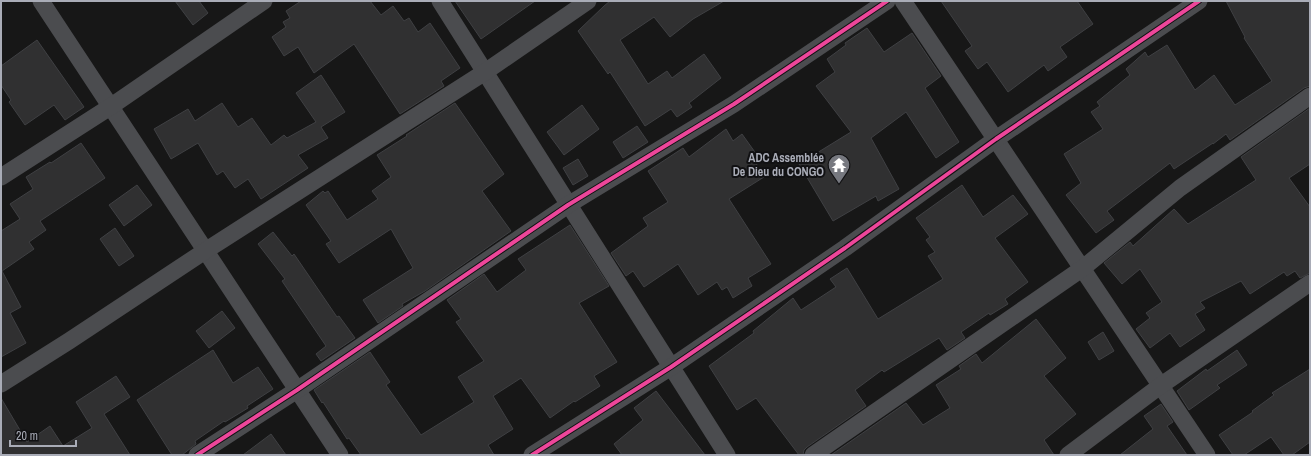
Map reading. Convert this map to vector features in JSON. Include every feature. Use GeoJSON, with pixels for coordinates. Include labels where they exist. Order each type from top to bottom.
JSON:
{"type":"FeatureCollection","features":[{"type":"Feature","properties":{"kind":"street"},"geometry":{"type":"LineString","coordinates":[[41,1],[340,455]]}},
{"type":"Feature","properties":{"kind":"street"},"geometry":{"type":"LineString","coordinates":[[1,177],[110,107],[264,1]]}},
{"type":"Feature","properties":{"kind":"street"},"geometry":{"type":"LineString","coordinates":[[440,1],[728,455]]}},
{"type":"Feature","properties":{"kind":"street"},"geometry":{"type":"LineString","coordinates":[[1,384],[205,251],[485,72],[588,1]]}},
{"type":"Feature","properties":{"kind":"street"},"geometry":{"type":"LineString","coordinates":[[197,455],[297,390],[568,205],[734,104],[887,1]]}},
{"type":"Feature","properties":{"kind":"street"},"geometry":{"type":"LineString","coordinates":[[903,1],[1083,268],[1160,386],[1208,455]]}},
{"type":"Feature","properties":{"kind":"street"},"geometry":{"type":"LineString","coordinates":[[532,455],[671,367],[845,248],[996,139],[1200,1]]}},
{"type":"Feature","properties":{"kind":"street"},"geometry":{"type":"LineString","coordinates":[[813,455],[1083,268],[1180,188],[1310,96]]}},
{"type":"Feature","properties":{"kind":"street"},"geometry":{"type":"LineString","coordinates":[[1068,455],[1160,386],[1310,283]]}},
{"type":"Feature","properties":{"kind":"building"},"geometry":{"type":"Polygon","coordinates":[[[175,1],[199,1],[208,13],[193,25],[175,1]]]}},
{"type":"Feature","properties":{"kind":"building"},"geometry":{"type":"Polygon","coordinates":[[[301,1],[370,1],[381,15],[393,6],[404,21],[409,18],[418,32],[430,23],[460,68],[441,81],[444,86],[400,114],[354,44],[314,73],[298,47],[284,56],[272,37],[286,27],[283,22],[290,18],[286,11],[301,1]]]}},
{"type":"Feature","properties":{"kind":"building"},"geometry":{"type":"Polygon","coordinates":[[[455,1],[535,1],[481,39],[455,1]]]}},
{"type":"Feature","properties":{"kind":"building"},"geometry":{"type":"Polygon","coordinates":[[[610,1],[724,1],[693,19],[670,37],[654,17],[620,40],[648,84],[667,71],[672,78],[704,54],[721,78],[689,103],[692,107],[677,117],[671,109],[645,126],[610,72],[608,74],[578,31],[610,1]]]}},
{"type":"Feature","properties":{"kind":"building"},"geometry":{"type":"Polygon","coordinates":[[[941,1],[1077,1],[1093,24],[1060,47],[1067,57],[1048,71],[1044,65],[1008,92],[987,62],[978,69],[965,51],[972,46],[941,1]]]}},
{"type":"Feature","properties":{"kind":"building"},"geometry":{"type":"Polygon","coordinates":[[[1226,1],[1310,1],[1310,86],[1304,88],[1230,140],[1226,134],[1174,169],[1170,163],[1107,211],[1114,220],[1096,233],[1066,195],[1081,183],[1064,154],[1103,129],[1091,112],[1100,106],[1097,102],[1130,75],[1126,69],[1145,52],[1148,57],[1167,45],[1195,90],[1214,75],[1235,105],[1272,81],[1244,38],[1245,37],[1226,1]]]}},
{"type":"Feature","properties":{"kind":"building"},"geometry":{"type":"Polygon","coordinates":[[[867,28],[884,52],[912,33],[941,76],[925,88],[959,142],[936,158],[906,112],[871,138],[899,189],[878,201],[876,196],[833,221],[799,164],[851,132],[816,86],[835,72],[827,59],[846,45],[845,43],[867,28]]]}},
{"type":"Feature","properties":{"kind":"building"},"geometry":{"type":"Polygon","coordinates":[[[37,40],[84,107],[65,120],[54,105],[25,125],[9,102],[11,100],[1,85],[1,66],[37,40]]]}},
{"type":"Feature","properties":{"kind":"building"},"geometry":{"type":"Polygon","coordinates":[[[321,75],[345,112],[321,127],[328,138],[298,155],[308,168],[261,199],[248,179],[235,188],[223,171],[217,175],[198,143],[171,159],[154,129],[188,109],[195,121],[222,103],[238,127],[252,118],[271,145],[284,135],[287,138],[316,122],[296,93],[321,75]]]}},
{"type":"Feature","properties":{"kind":"building"},"geometry":{"type":"Polygon","coordinates":[[[455,103],[504,174],[482,191],[511,231],[425,291],[402,304],[403,306],[378,323],[363,300],[413,268],[391,229],[339,263],[326,244],[331,241],[306,205],[323,191],[325,193],[328,191],[347,220],[378,199],[372,191],[391,177],[377,155],[455,103]]]}},
{"type":"Feature","properties":{"kind":"building"},"geometry":{"type":"Polygon","coordinates":[[[582,105],[599,129],[564,155],[547,132],[582,105]]]}},
{"type":"Feature","properties":{"kind":"building"},"geometry":{"type":"Polygon","coordinates":[[[1310,108],[1310,164],[1289,178],[1310,207],[1310,273],[1300,278],[1295,271],[1287,276],[1284,272],[1250,294],[1241,281],[1200,302],[1205,308],[1195,314],[1205,330],[1180,347],[1170,333],[1150,348],[1136,329],[1150,318],[1146,313],[1162,302],[1140,269],[1122,284],[1104,263],[1130,242],[1133,246],[1174,209],[1188,224],[1256,180],[1241,157],[1310,108]]]}},
{"type":"Feature","properties":{"kind":"building"},"geometry":{"type":"Polygon","coordinates":[[[637,126],[648,142],[623,158],[613,142],[637,126]]]}},
{"type":"Feature","properties":{"kind":"building"},"geometry":{"type":"Polygon","coordinates":[[[726,129],[733,141],[742,134],[757,155],[753,158],[764,177],[729,199],[771,264],[748,278],[752,286],[733,298],[727,287],[722,290],[717,282],[698,295],[678,264],[644,287],[633,271],[626,276],[611,253],[648,226],[643,218],[668,202],[648,171],[683,148],[689,157],[726,129]]]}},
{"type":"Feature","properties":{"kind":"building"},"geometry":{"type":"Polygon","coordinates":[[[81,143],[105,178],[40,221],[46,230],[29,242],[34,249],[2,271],[21,307],[10,313],[26,343],[1,357],[1,231],[20,219],[10,204],[33,189],[26,177],[50,162],[51,163],[81,143]]]}},
{"type":"Feature","properties":{"kind":"building"},"geometry":{"type":"Polygon","coordinates":[[[578,159],[588,176],[573,185],[563,168],[578,159]]]}},
{"type":"Feature","properties":{"kind":"building"},"geometry":{"type":"Polygon","coordinates":[[[137,185],[152,205],[124,226],[109,205],[137,185]]]}},
{"type":"Feature","properties":{"kind":"building"},"geometry":{"type":"Polygon","coordinates":[[[962,185],[983,217],[1013,195],[1028,214],[995,238],[1028,282],[1005,299],[1008,304],[990,315],[989,313],[961,332],[965,338],[947,350],[939,338],[884,372],[882,370],[855,390],[866,406],[807,447],[804,450],[803,455],[799,455],[756,398],[737,410],[709,366],[754,333],[753,331],[793,298],[801,310],[836,287],[830,279],[847,268],[878,319],[943,279],[928,256],[935,252],[926,240],[930,237],[916,218],[962,185]]]}},
{"type":"Feature","properties":{"kind":"building"},"geometry":{"type":"Polygon","coordinates":[[[570,225],[609,286],[579,303],[617,362],[594,376],[600,386],[575,402],[574,401],[550,418],[521,378],[493,396],[513,429],[488,445],[494,455],[361,455],[349,438],[347,439],[314,390],[370,352],[390,382],[386,385],[421,435],[474,402],[458,377],[484,361],[456,322],[461,319],[447,300],[484,274],[497,292],[526,270],[518,259],[570,225]]]}},
{"type":"Feature","properties":{"kind":"building"},"geometry":{"type":"Polygon","coordinates":[[[115,228],[134,256],[119,266],[100,239],[115,228]]]}},
{"type":"Feature","properties":{"kind":"building"},"geometry":{"type":"Polygon","coordinates":[[[273,232],[292,256],[294,254],[337,317],[339,316],[355,338],[321,361],[316,354],[326,346],[282,281],[285,279],[258,244],[273,232]]]}},
{"type":"Feature","properties":{"kind":"building"},"geometry":{"type":"Polygon","coordinates":[[[222,311],[235,328],[209,348],[196,331],[222,311]]]}},
{"type":"Feature","properties":{"kind":"building"},"geometry":{"type":"Polygon","coordinates":[[[1036,319],[1066,358],[1044,376],[1076,414],[1044,440],[1054,455],[831,455],[906,403],[923,425],[950,408],[936,385],[961,369],[959,366],[976,354],[982,363],[1036,319]]]}},
{"type":"Feature","properties":{"kind":"building"},"geometry":{"type":"Polygon","coordinates":[[[1103,332],[1114,351],[1099,360],[1088,342],[1103,332]]]}},
{"type":"Feature","properties":{"kind":"building"},"geometry":{"type":"Polygon","coordinates":[[[213,350],[233,383],[258,367],[273,389],[247,406],[248,408],[225,422],[224,421],[195,441],[196,444],[182,455],[172,455],[137,400],[213,350]]]}},
{"type":"Feature","properties":{"kind":"building"},"geometry":{"type":"Polygon","coordinates":[[[1237,350],[1247,365],[1217,385],[1220,388],[1189,410],[1177,391],[1206,369],[1207,371],[1237,350]]]}},
{"type":"Feature","properties":{"kind":"building"},"geometry":{"type":"Polygon","coordinates":[[[1310,369],[1310,442],[1292,455],[1284,455],[1271,437],[1244,455],[1233,455],[1219,435],[1253,412],[1252,411],[1274,395],[1272,393],[1310,369]]]}},
{"type":"Feature","properties":{"kind":"building"},"geometry":{"type":"Polygon","coordinates":[[[116,376],[130,397],[104,414],[130,455],[1,455],[1,398],[27,442],[50,426],[63,446],[92,428],[76,402],[116,376]]]}},
{"type":"Feature","properties":{"kind":"building"},"geometry":{"type":"Polygon","coordinates":[[[656,391],[705,455],[622,455],[614,444],[643,420],[634,408],[656,391]]]}},
{"type":"Feature","properties":{"kind":"building"},"geometry":{"type":"Polygon","coordinates":[[[1161,404],[1173,422],[1167,426],[1187,455],[1120,455],[1153,429],[1144,416],[1161,404]]]}},
{"type":"Feature","properties":{"kind":"building"},"geometry":{"type":"Polygon","coordinates":[[[271,434],[286,455],[243,455],[271,434]]]}},
{"type":"Feature","properties":{"kind":"cycle path"},"geometry":{"type":"LineString","coordinates":[[197,455],[297,390],[568,205],[734,104],[887,1]]}},
{"type":"Feature","properties":{"kind":"cycle path"},"geometry":{"type":"LineString","coordinates":[[532,455],[671,367],[845,248],[996,139],[1199,1]]}},
{"type":"Feature","properties":{"kind":"place","name":"ADC Assemblée De Dieu du CONGO"},"geometry":{"type":"Point","coordinates":[839,184]}}]}
